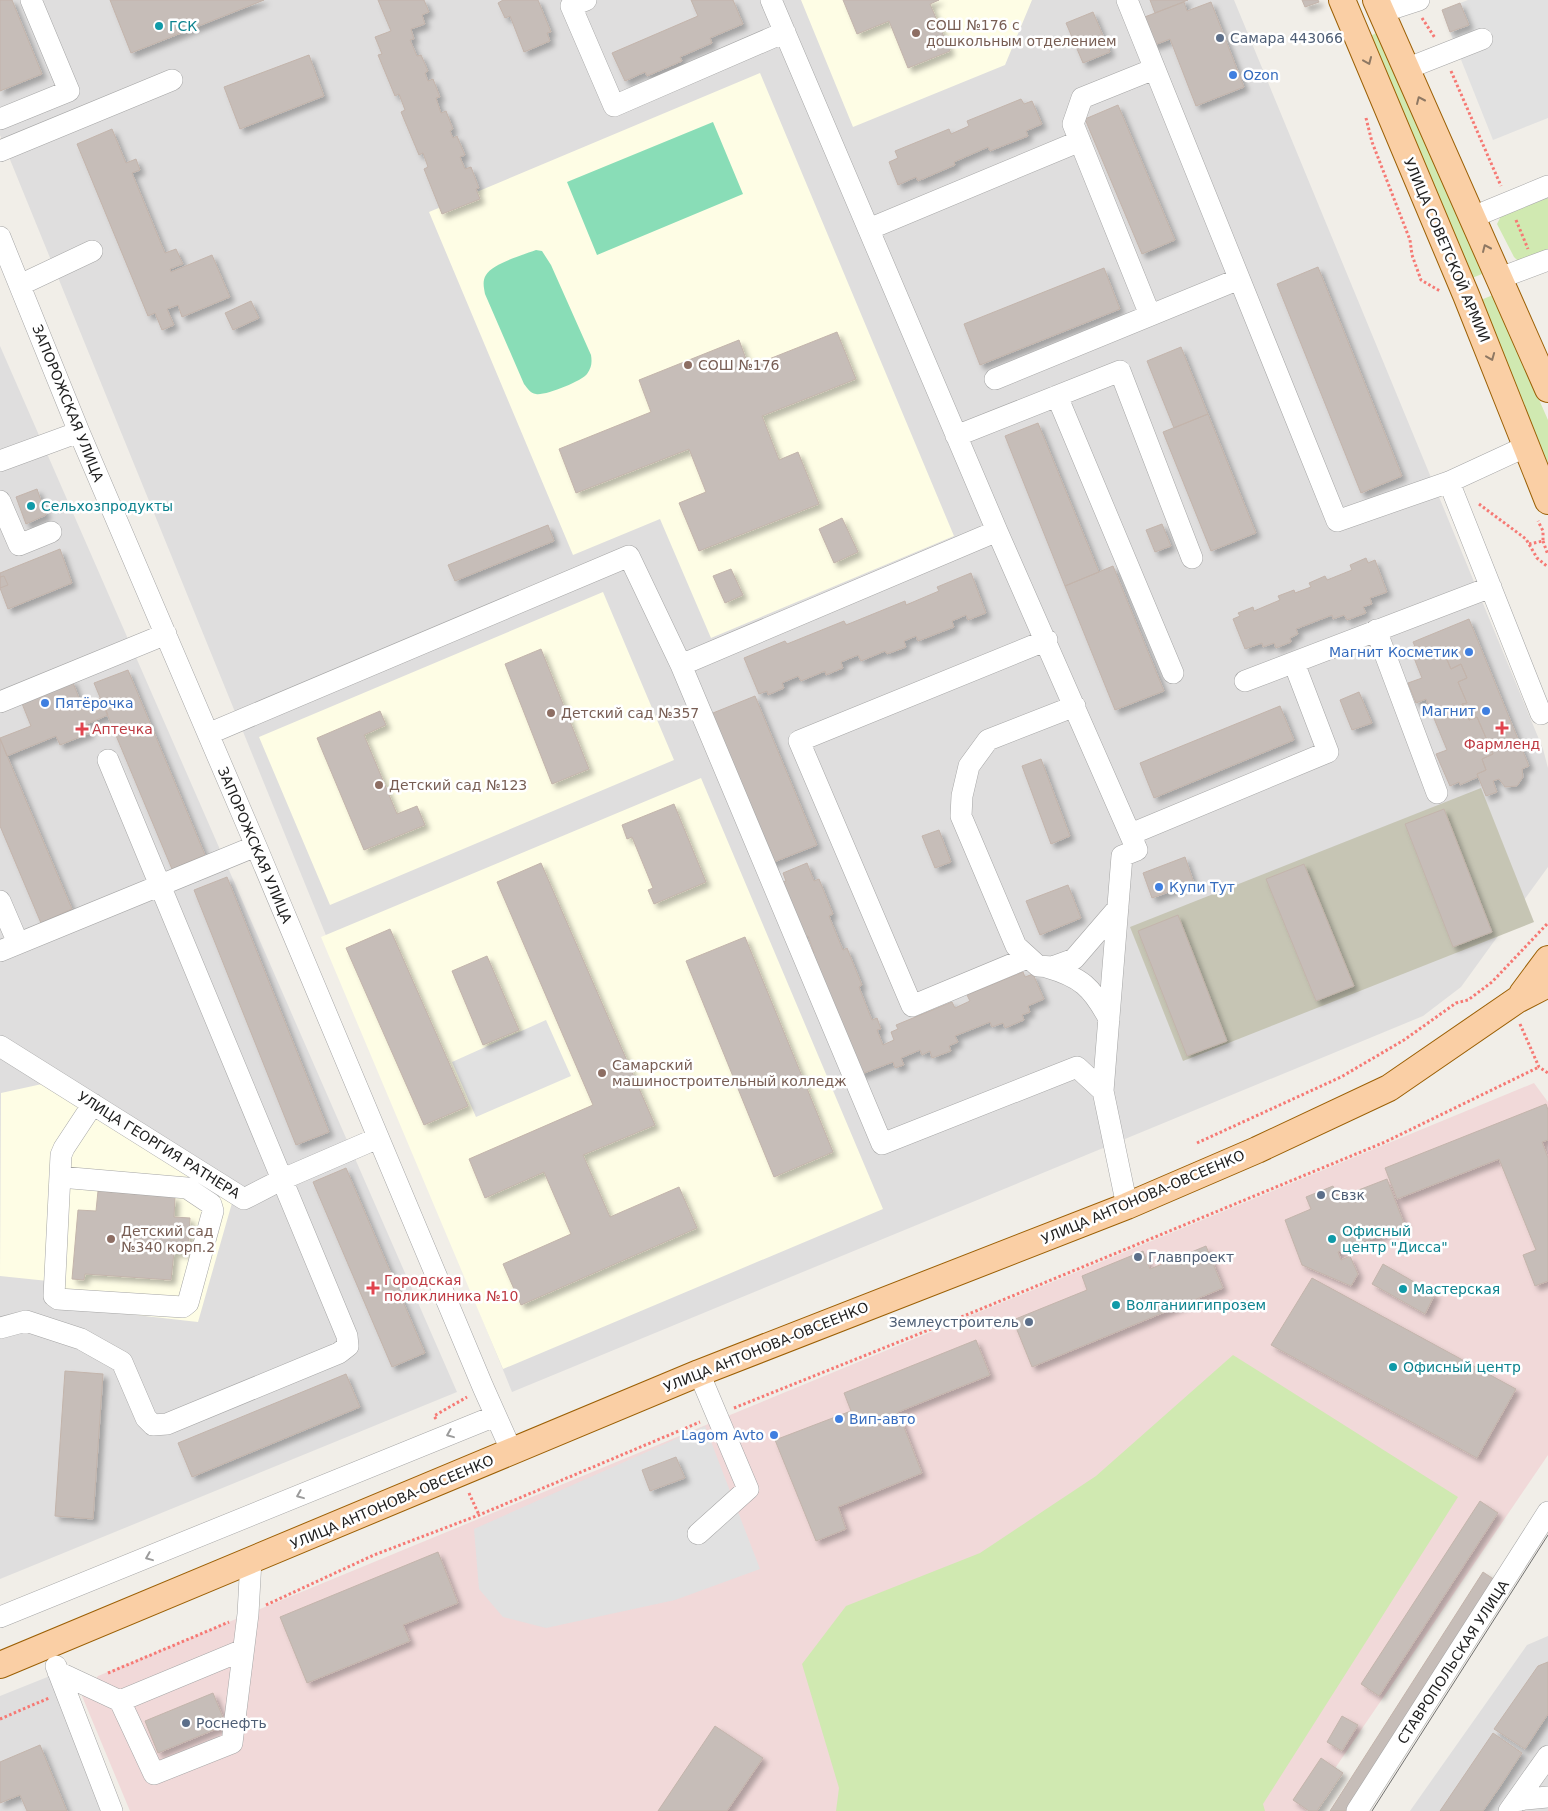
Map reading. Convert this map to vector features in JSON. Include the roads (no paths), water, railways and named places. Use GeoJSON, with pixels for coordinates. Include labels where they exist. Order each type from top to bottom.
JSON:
{"type":"FeatureCollection","features":[{"type":"Feature","properties":{"kind":"main road","name":"УЛИЦА СОВЕТСКОЙ АРМИИ"},"geometry":{"type":"LineString","coordinates":[[1342,0],[1455,294],[1527,446],[1542,508]]}},
{"type":"Feature","properties":{"kind":"main road"},"geometry":{"type":"LineString","coordinates":[[1354,29],[1379,6],[1548,389]]}},
{"type":"Feature","properties":{"kind":"main road"},"geometry":{"type":"LineString","coordinates":[[1455,294],[1500,278]]}},
{"type":"Feature","properties":{"kind":"main road","name":"УЛИЦА АНТОНОВА-ОВСЕЕНКО"},"geometry":{"type":"LineString","coordinates":[[1513,1003],[1548,959]]}},
{"type":"Feature","properties":{"kind":"main road","name":"УЛИЦА АНТОНОВА-ОВСЕЕНКО"},"geometry":{"type":"LineString","coordinates":[[0,1665],[699,1373],[1127,1206],[1265,1146],[1389,1088],[1513,1003],[1548,984]]}},
{"type":"Feature","properties":{"kind":"street"},"geometry":{"type":"LineString","coordinates":[[0,119],[69,91],[31,0]]}},
{"type":"Feature","properties":{"kind":"street"},"geometry":{"type":"LineString","coordinates":[[586,0],[572,6],[614,106],[785,32]]}},
{"type":"Feature","properties":{"kind":"street"},"geometry":{"type":"LineString","coordinates":[[771,0],[997,531],[1138,850],[1122,856],[1103,1092],[1127,1206]]}},
{"type":"Feature","properties":{"kind":"street"},"geometry":{"type":"LineString","coordinates":[[1127,0],[1337,521],[1449,482],[1527,446]]}},
{"type":"Feature","properties":{"kind":"street"},"geometry":{"type":"LineString","coordinates":[[1379,6],[1416,1]]}},
{"type":"Feature","properties":{"kind":"street"},"geometry":{"type":"LineString","coordinates":[[1406,69],[1482,39]]}},
{"type":"Feature","properties":{"kind":"street"},"geometry":{"type":"LineString","coordinates":[[1150,315],[1073,124],[1082,98],[1154,69]]}},
{"type":"Feature","properties":{"kind":"street"},"geometry":{"type":"LineString","coordinates":[[0,150],[172,80]]}},
{"type":"Feature","properties":{"kind":"street"},"geometry":{"type":"LineString","coordinates":[[869,230],[1080,141]]}},
{"type":"Feature","properties":{"kind":"street"},"geometry":{"type":"LineString","coordinates":[[1473,217],[1548,186]]}},
{"type":"Feature","properties":{"kind":"street","name":"ЗАПОРОЖСКАЯ УЛИЦА"},"geometry":{"type":"LineString","coordinates":[[0,237],[80,432],[495,1416],[512,1452]]}},
{"type":"Feature","properties":{"kind":"street"},"geometry":{"type":"LineString","coordinates":[[20,284],[92,251]]}},
{"type":"Feature","properties":{"kind":"street"},"geometry":{"type":"LineString","coordinates":[[1500,278],[1541,263]]}},
{"type":"Feature","properties":{"kind":"street"},"geometry":{"type":"LineString","coordinates":[[995,379],[1239,278]]}},
{"type":"Feature","properties":{"kind":"street"},"geometry":{"type":"LineString","coordinates":[[956,436],[1120,371],[1192,558]]}},
{"type":"Feature","properties":{"kind":"street"},"geometry":{"type":"LineString","coordinates":[[1057,396],[1172,673]]}},
{"type":"Feature","properties":{"kind":"street"},"geometry":{"type":"LineString","coordinates":[[0,460],[80,432]]}},
{"type":"Feature","properties":{"kind":"street"},"geometry":{"type":"LineString","coordinates":[[1449,482],[1541,714]]}},
{"type":"Feature","properties":{"kind":"street"},"geometry":{"type":"LineString","coordinates":[[0,501],[19,546],[51,532]]}},
{"type":"Feature","properties":{"kind":"street"},"geometry":{"type":"LineString","coordinates":[[681,664],[997,531]]}},
{"type":"Feature","properties":{"kind":"street"},"geometry":{"type":"LineString","coordinates":[[208,734],[629,556],[681,664],[882,1144],[1077,1068],[1103,1092]]}},
{"type":"Feature","properties":{"kind":"street"},"geometry":{"type":"LineString","coordinates":[[1246,681],[1491,587]]}},
{"type":"Feature","properties":{"kind":"street"},"geometry":{"type":"LineString","coordinates":[[1376,630],[1437,793]]}},
{"type":"Feature","properties":{"kind":"street"},"geometry":{"type":"LineString","coordinates":[[0,702],[166,634]]}},
{"type":"Feature","properties":{"kind":"street"},"geometry":{"type":"LineString","coordinates":[[1027,958],[912,1006],[799,741],[1046,640]]}},
{"type":"Feature","properties":{"kind":"street"},"geometry":{"type":"LineString","coordinates":[[1131,834],[1328,752],[1294,662]]}},
{"type":"Feature","properties":{"kind":"street"},"geometry":{"type":"LineString","coordinates":[[1075,706],[988,740],[975,755],[969,766],[962,796],[961,816],[1016,946],[1038,966],[1052,967],[1074,959],[1118,908]]}},
{"type":"Feature","properties":{"kind":"street"},"geometry":{"type":"LineString","coordinates":[[0,1328],[26,1321],[81,1339],[122,1362],[146,1418],[154,1425],[167,1424],[339,1353],[348,1346],[347,1336],[283,1179],[108,760]]}},
{"type":"Feature","properties":{"kind":"street"},"geometry":{"type":"LineString","coordinates":[[0,901],[9,947],[256,846]]}},
{"type":"Feature","properties":{"kind":"street"},"geometry":{"type":"LineString","coordinates":[[1046,966],[1074,976],[1086,986],[1098,999],[1109,1019]]}},
{"type":"Feature","properties":{"kind":"street","name":"УЛИЦА ГЕОРГИЯ РАТНЕРА"},"geometry":{"type":"LineString","coordinates":[[0,1046],[244,1198],[378,1138]]}},
{"type":"Feature","properties":{"kind":"street"},"geometry":{"type":"LineString","coordinates":[[60,1177],[187,1188],[211,1204],[213,1211],[188,1303],[183,1307],[58,1299],[54,1296],[61,1155],[93,1104]]}},
{"type":"Feature","properties":{"kind":"street"},"geometry":{"type":"LineString","coordinates":[[698,1534],[748,1489],[699,1373]]}},
{"type":"Feature","properties":{"kind":"street"},"geometry":{"type":"LineString","coordinates":[[0,1617],[495,1416]]}},
{"type":"Feature","properties":{"kind":"street","name":"СТАВРОПОЛЬСКАЯ УЛИЦА"},"geometry":{"type":"LineString","coordinates":[[1357,1811],[1548,1512]]}},
{"type":"Feature","properties":{"kind":"street"},"geometry":{"type":"LineString","coordinates":[[120,1701],[154,1774],[232,1743],[248,1614],[251,1560]]}},
{"type":"Feature","properties":{"kind":"street"},"geometry":{"type":"LineString","coordinates":[[48,1645],[58,1672],[75,1688],[120,1701],[243,1650]]}},
{"type":"Feature","properties":{"kind":"street"},"geometry":{"type":"LineString","coordinates":[[75,1688],[112,1811]]}},
{"type":"Feature","properties":{"kind":"street"},"geometry":{"type":"LineString","coordinates":[[1513,1806],[1548,1756]]}},
{"type":"Feature","properties":{"kind":"street"},"geometry":{"type":"LineString","coordinates":[[1513,1806],[1548,1797]]}},
{"type":"Feature","properties":{"kind":"tram line"},"geometry":{"type":"LineString","coordinates":[[1372,1811],[1548,1535]]}},
{"type":"Feature","properties":{"kind":"place","name":"ГСК"},"geometry":{"type":"Point","coordinates":[159,26]}},
{"type":"Feature","properties":{"kind":"place","name":"СОШ №176 с дошкольным отделением"},"geometry":{"type":"Point","coordinates":[916,33]}},
{"type":"Feature","properties":{"kind":"place","name":"Самара 443066"},"geometry":{"type":"Point","coordinates":[1220,38]}},
{"type":"Feature","properties":{"kind":"place","name":"Ozon"},"geometry":{"type":"Point","coordinates":[1233,75]}},
{"type":"Feature","properties":{"kind":"place","name":"СОШ №176"},"geometry":{"type":"Point","coordinates":[688,365]}},
{"type":"Feature","properties":{"kind":"place","name":"Сельхозпродукты"},"geometry":{"type":"Point","coordinates":[31,506]}},
{"type":"Feature","properties":{"kind":"place","name":"Магнит Косметик"},"geometry":{"type":"Point","coordinates":[1469,652]}},
{"type":"Feature","properties":{"kind":"place","name":"Пятёрочка"},"geometry":{"type":"Point","coordinates":[45,703]}},
{"type":"Feature","properties":{"kind":"place","name":"Магнит"},"geometry":{"type":"Point","coordinates":[1486,711]}},
{"type":"Feature","properties":{"kind":"place","name":"Детский сад №357"},"geometry":{"type":"Point","coordinates":[551,713]}},
{"type":"Feature","properties":{"kind":"place","name":"Фармленд"},"geometry":{"type":"Point","coordinates":[1502,728]}},
{"type":"Feature","properties":{"kind":"place","name":"Аптечка"},"geometry":{"type":"Point","coordinates":[82,729]}},
{"type":"Feature","properties":{"kind":"place","name":"Детский сад №123"},"geometry":{"type":"Point","coordinates":[379,785]}},
{"type":"Feature","properties":{"kind":"place","name":"Купи Тут"},"geometry":{"type":"Point","coordinates":[1159,887]}},
{"type":"Feature","properties":{"kind":"place","name":"Самарский машиностроительный колледж"},"geometry":{"type":"Point","coordinates":[602,1073]}},
{"type":"Feature","properties":{"kind":"place","name":"Свзк"},"geometry":{"type":"Point","coordinates":[1321,1195]}},
{"type":"Feature","properties":{"kind":"place","name":"Детский сад №340 корп.2"},"geometry":{"type":"Point","coordinates":[111,1239]}},
{"type":"Feature","properties":{"kind":"place","name":"Офисный центр \"Дисса\""},"geometry":{"type":"Point","coordinates":[1332,1239]}},
{"type":"Feature","properties":{"kind":"place","name":"Главпроект"},"geometry":{"type":"Point","coordinates":[1138,1257]}},
{"type":"Feature","properties":{"kind":"place","name":"Городская поликлиника №10"},"geometry":{"type":"Point","coordinates":[373,1288]}},
{"type":"Feature","properties":{"kind":"place","name":"Мастерская"},"geometry":{"type":"Point","coordinates":[1403,1289]}},
{"type":"Feature","properties":{"kind":"place","name":"Волганиигипрозем"},"geometry":{"type":"Point","coordinates":[1116,1305]}},
{"type":"Feature","properties":{"kind":"place","name":"Землеустроитель"},"geometry":{"type":"Point","coordinates":[1029,1322]}},
{"type":"Feature","properties":{"kind":"place","name":"Офисный центр"},"geometry":{"type":"Point","coordinates":[1393,1367]}},
{"type":"Feature","properties":{"kind":"place","name":"Вип-авто"},"geometry":{"type":"Point","coordinates":[839,1419]}},
{"type":"Feature","properties":{"kind":"place","name":"Lagom Avto"},"geometry":{"type":"Point","coordinates":[774,1435]}},
{"type":"Feature","properties":{"kind":"place","name":"Роснефть"},"geometry":{"type":"Point","coordinates":[186,1723]}}]}
